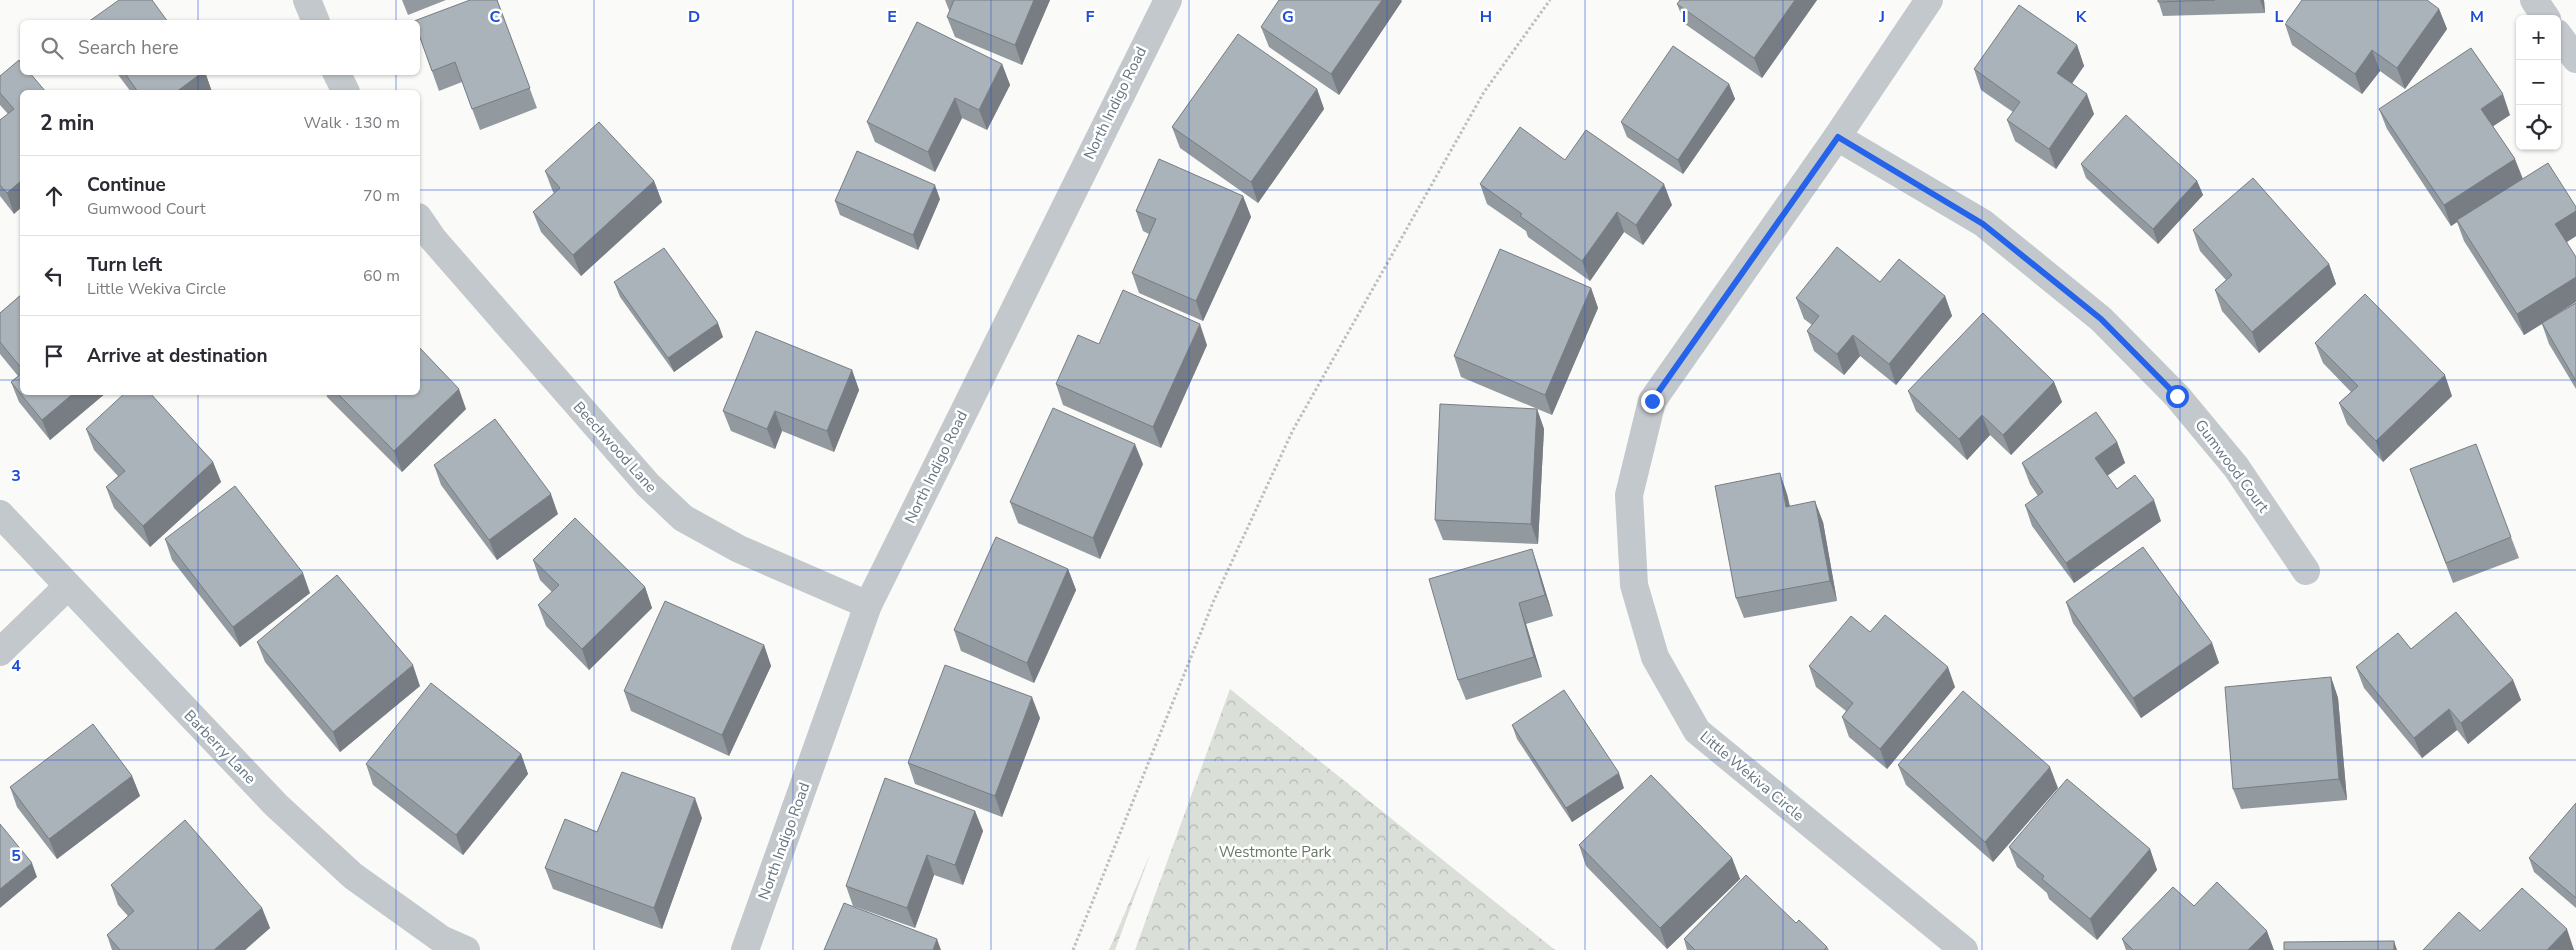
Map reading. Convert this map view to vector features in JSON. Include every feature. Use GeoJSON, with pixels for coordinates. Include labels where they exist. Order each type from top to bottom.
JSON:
{"type":"FeatureCollection","features":[{"type":"Feature","properties":{"kind":"street"},"geometry":{"type":"LineString","coordinates":[[307,0],[315,20]]}},
{"type":"Feature","properties":{"kind":"street","name":"North Indigo Road"},"geometry":{"type":"LineString","coordinates":[[745,950],[868,605],[1168,0]]}},
{"type":"Feature","properties":{"kind":"street","name":"Little Wekiva Circle"},"geometry":{"type":"LineString","coordinates":[[1929,0],[1838,137],[1652,401],[1629,495],[1634,585],[1656,657],[1697,731],[1964,950]]}},
{"type":"Feature","properties":{"kind":"street"},"geometry":{"type":"LineString","coordinates":[[2534,0],[2544,15]]}},
{"type":"Feature","properties":{"kind":"street"},"geometry":{"type":"LineString","coordinates":[[2561,39],[2576,60]]}},
{"type":"Feature","properties":{"kind":"street"},"geometry":{"type":"LineString","coordinates":[[338,75],[345,90]]}},
{"type":"Feature","properties":{"kind":"street","name":"Gumwood Court"},"geometry":{"type":"LineString","coordinates":[[1838,137],[1983,224],[2101,319],[2177,396],[2230,460],[2306,571]]}},
{"type":"Feature","properties":{"kind":"street","name":"Beechwood Lane"},"geometry":{"type":"LineString","coordinates":[[420,220],[433,239],[648,486],[683,518],[739,549],[868,605]]}},
{"type":"Feature","properties":{"kind":"street","name":"Barberry Lane"},"geometry":{"type":"LineString","coordinates":[[0,514],[67,587],[276,805],[352,876],[441,938],[466,950]]}},
{"type":"Feature","properties":{"kind":"street"},"geometry":{"type":"LineString","coordinates":[[0,652],[67,587]]}},
{"type":"Feature","properties":{"kind":"path"},"geometry":{"type":"LineString","coordinates":[[1074,950],[1214,600],[1293,430],[1484,92],[1550,0]]}},
{"type":"Feature","properties":{"kind":"green space","name":"Westmonte Park"},"geometry":{"type":"Polygon","coordinates":[[[1230,689],[1555,950],[1135,950],[1230,689]]]}},
{"type":"Feature","properties":{"kind":"green space"},"geometry":{"type":"Polygon","coordinates":[[[1151,852],[1115,950],[1109,950],[1151,852]]]}},
{"type":"Feature","properties":{"kind":"building"},"geometry":{"type":"Polygon","coordinates":[[[119,0],[152,0],[167,20],[91,20],[119,0]]]}},
{"type":"Feature","properties":{"kind":"building"},"geometry":{"type":"Polygon","coordinates":[[[470,0],[497,0],[530,88],[472,109],[455,62],[432,71],[420,38],[420,20],[417,20],[470,0]]]}},
{"type":"Feature","properties":{"kind":"building"},"geometry":{"type":"Polygon","coordinates":[[[954,0],[1034,0],[1015,45],[947,17],[954,0]]]}},
{"type":"Feature","properties":{"kind":"building"},"geometry":{"type":"Polygon","coordinates":[[[1279,0],[1382,0],[1331,74],[1261,27],[1279,0]]]}},
{"type":"Feature","properties":{"kind":"building"},"geometry":{"type":"Polygon","coordinates":[[[1680,0],[1795,0],[1754,58],[1677,4],[1680,0]]]}},
{"type":"Feature","properties":{"kind":"building"},"geometry":{"type":"Polygon","coordinates":[[[2158,0],[2215,0],[2158,2],[2158,0]]]}},
{"type":"Feature","properties":{"kind":"building"},"geometry":{"type":"Polygon","coordinates":[[[2302,0],[2427,0],[2439,9],[2397,68],[2372,50],[2355,74],[2285,24],[2302,0]]]}},
{"type":"Feature","properties":{"kind":"building"},"geometry":{"type":"Polygon","coordinates":[[[2019,5],[2077,45],[2057,73],[2087,94],[2049,149],[2007,120],[2020,102],[1974,69],[2019,5]]]}},
{"type":"Feature","properties":{"kind":"building"},"geometry":{"type":"Polygon","coordinates":[[[917,22],[1002,64],[979,110],[955,98],[928,152],[867,122],[917,22]]]}},
{"type":"Feature","properties":{"kind":"building"},"geometry":{"type":"Polygon","coordinates":[[[1238,34],[1317,89],[1251,182],[1172,127],[1238,34]]]}},
{"type":"Feature","properties":{"kind":"building"},"geometry":{"type":"Polygon","coordinates":[[[1673,46],[1729,84],[1678,160],[1621,122],[1673,46]]]}},
{"type":"Feature","properties":{"kind":"building"},"geometry":{"type":"Polygon","coordinates":[[[2471,48],[2503,94],[2481,109],[2515,159],[2444,205],[2379,109],[2471,48]]]}},
{"type":"Feature","properties":{"kind":"building"},"geometry":{"type":"Polygon","coordinates":[[[19,60],[20,75],[32,75],[44,90],[20,90],[20,182],[7,193],[0,185],[0,120],[14,109],[0,93],[0,76],[19,60]]]}},
{"type":"Feature","properties":{"kind":"building"},"geometry":{"type":"Polygon","coordinates":[[[126,75],[199,75],[179,90],[137,90],[126,75]]]}},
{"type":"Feature","properties":{"kind":"building"},"geometry":{"type":"Polygon","coordinates":[[[2126,115],[2197,181],[2153,229],[2081,164],[2126,115]]]}},
{"type":"Feature","properties":{"kind":"building"},"geometry":{"type":"Polygon","coordinates":[[[599,122],[654,181],[573,255],[533,212],[560,188],[545,171],[599,122]]]}},
{"type":"Feature","properties":{"kind":"building"},"geometry":{"type":"Polygon","coordinates":[[[1520,127],[1565,160],[1586,130],[1664,184],[1636,225],[1617,212],[1582,261],[1480,184],[1520,127]]]}},
{"type":"Feature","properties":{"kind":"building"},"geometry":{"type":"Polygon","coordinates":[[[857,151],[935,185],[913,235],[835,201],[857,151]]]}},
{"type":"Feature","properties":{"kind":"building"},"geometry":{"type":"Polygon","coordinates":[[[1159,159],[1243,196],[1196,301],[1132,273],[1156,219],[1136,211],[1159,159]]]}},
{"type":"Feature","properties":{"kind":"building"},"geometry":{"type":"Polygon","coordinates":[[[2548,163],[2576,207],[2576,211],[2555,224],[2576,257],[2576,277],[2517,314],[2457,220],[2548,163]]]}},
{"type":"Feature","properties":{"kind":"building"},"geometry":{"type":"Polygon","coordinates":[[[2253,178],[2329,264],[2252,332],[2215,290],[2232,275],[2193,230],[2253,178]]]}},
{"type":"Feature","properties":{"kind":"building"},"geometry":{"type":"Polygon","coordinates":[[[1837,247],[1880,282],[1899,259],[1945,296],[1889,364],[1853,335],[1837,354],[1807,331],[1819,316],[1796,298],[1837,247]]]}},
{"type":"Feature","properties":{"kind":"building"},"geometry":{"type":"Polygon","coordinates":[[[664,248],[718,323],[668,358],[614,282],[664,248]]]}},
{"type":"Feature","properties":{"kind":"building"},"geometry":{"type":"Polygon","coordinates":[[[1500,249],[1591,288],[1545,395],[1454,356],[1500,249]]]}},
{"type":"Feature","properties":{"kind":"building"},"geometry":{"type":"Polygon","coordinates":[[[1123,290],[1200,324],[1153,427],[1056,384],[1078,335],[1099,344],[1123,290]]]}},
{"type":"Feature","properties":{"kind":"building"},"geometry":{"type":"Polygon","coordinates":[[[2365,294],[2445,375],[2376,441],[2339,403],[2358,386],[2315,343],[2365,294]]]}},
{"type":"Feature","properties":{"kind":"building"},"geometry":{"type":"Polygon","coordinates":[[[20,296],[20,367],[0,342],[0,313],[20,296]]]}},
{"type":"Feature","properties":{"kind":"building"},"geometry":{"type":"Polygon","coordinates":[[[2576,303],[2576,381],[2542,323],[2576,303]]]}},
{"type":"Feature","properties":{"kind":"building"},"geometry":{"type":"Polygon","coordinates":[[[1983,313],[2054,382],[2003,435],[1982,415],[1959,439],[1908,391],[1983,313]]]}},
{"type":"Feature","properties":{"kind":"building"},"geometry":{"type":"Polygon","coordinates":[[[756,331],[852,370],[827,431],[775,411],[767,429],[723,411],[756,331]]]}},
{"type":"Feature","properties":{"kind":"building"},"geometry":{"type":"Polygon","coordinates":[[[420,348],[459,389],[394,451],[339,395],[420,395],[420,348]]]}},
{"type":"Feature","properties":{"kind":"building"},"geometry":{"type":"Polygon","coordinates":[[[20,375],[20,393],[11,382],[20,375]]]}},
{"type":"Feature","properties":{"kind":"building"},"geometry":{"type":"Polygon","coordinates":[[[22,395],[71,395],[42,420],[22,395]]]}},
{"type":"Feature","properties":{"kind":"building"},"geometry":{"type":"Polygon","coordinates":[[[123,395],[152,395],[213,462],[143,526],[106,487],[125,471],[86,429],[123,395]]]}},
{"type":"Feature","properties":{"kind":"building"},"geometry":{"type":"Polygon","coordinates":[[[1440,404],[1537,409],[1531,524],[1435,520],[1440,404]]]}},
{"type":"Feature","properties":{"kind":"building"},"geometry":{"type":"Polygon","coordinates":[[[1053,408],[1135,444],[1093,538],[1010,502],[1053,408]]]}},
{"type":"Feature","properties":{"kind":"building"},"geometry":{"type":"Polygon","coordinates":[[[2096,412],[2117,442],[2095,458],[2117,489],[2135,475],[2154,500],[2066,563],[2025,505],[2043,492],[2022,463],[2096,412]]]}},
{"type":"Feature","properties":{"kind":"building"},"geometry":{"type":"Polygon","coordinates":[[[495,419],[551,494],[489,540],[434,465],[495,419]]]}},
{"type":"Feature","properties":{"kind":"building"},"geometry":{"type":"Polygon","coordinates":[[[2476,444],[2511,537],[2446,563],[2410,469],[2476,444]]]}},
{"type":"Feature","properties":{"kind":"building"},"geometry":{"type":"Polygon","coordinates":[[[1780,473],[1786,507],[1815,501],[1830,581],[1736,598],[1715,486],[1780,473]]]}},
{"type":"Feature","properties":{"kind":"building"},"geometry":{"type":"Polygon","coordinates":[[[235,486],[303,573],[233,627],[165,539],[235,486]]]}},
{"type":"Feature","properties":{"kind":"building"},"geometry":{"type":"Polygon","coordinates":[[[575,518],[645,587],[582,649],[538,605],[559,585],[533,560],[575,518]]]}},
{"type":"Feature","properties":{"kind":"building"},"geometry":{"type":"Polygon","coordinates":[[[996,537],[1068,569],[1027,663],[954,630],[996,537]]]}},
{"type":"Feature","properties":{"kind":"building"},"geometry":{"type":"Polygon","coordinates":[[[2143,547],[2212,643],[2133,698],[2066,602],[2143,547]]]}},
{"type":"Feature","properties":{"kind":"building"},"geometry":{"type":"Polygon","coordinates":[[[1532,549],[1545,595],[1519,603],[1534,657],[1458,680],[1429,579],[1532,549]]]}},
{"type":"Feature","properties":{"kind":"building"},"geometry":{"type":"Polygon","coordinates":[[[337,575],[413,665],[333,732],[257,642],[337,575]]]}},
{"type":"Feature","properties":{"kind":"building"},"geometry":{"type":"Polygon","coordinates":[[[665,601],[764,645],[722,735],[624,691],[665,601]]]}},
{"type":"Feature","properties":{"kind":"building"},"geometry":{"type":"Polygon","coordinates":[[[2456,612],[2513,680],[2461,723],[2449,709],[2414,738],[2356,667],[2398,633],[2411,649],[2456,612]]]}},
{"type":"Feature","properties":{"kind":"building"},"geometry":{"type":"Polygon","coordinates":[[[1885,615],[1948,667],[1880,749],[1842,717],[1853,703],[1809,666],[1851,616],[1870,632],[1885,615]]]}},
{"type":"Feature","properties":{"kind":"building"},"geometry":{"type":"Polygon","coordinates":[[[945,665],[1032,697],[995,796],[908,763],[945,665]]]}},
{"type":"Feature","properties":{"kind":"building"},"geometry":{"type":"Polygon","coordinates":[[[2331,677],[2339,779],[2233,789],[2225,687],[2331,677]]]}},
{"type":"Feature","properties":{"kind":"building"},"geometry":{"type":"Polygon","coordinates":[[[431,683],[521,754],[456,835],[366,764],[431,683]]]}},
{"type":"Feature","properties":{"kind":"building"},"geometry":{"type":"Polygon","coordinates":[[[1564,690],[1619,773],[1566,808],[1512,725],[1564,690]]]}},
{"type":"Feature","properties":{"kind":"building"},"geometry":{"type":"Polygon","coordinates":[[[1963,691],[2050,767],[1985,842],[1898,765],[1963,691]]]}},
{"type":"Feature","properties":{"kind":"building"},"geometry":{"type":"Polygon","coordinates":[[[93,724],[132,776],[49,839],[10,787],[93,724]]]}},
{"type":"Feature","properties":{"kind":"building"},"geometry":{"type":"Polygon","coordinates":[[[622,772],[695,798],[654,908],[545,868],[565,819],[597,832],[622,772]]]}},
{"type":"Feature","properties":{"kind":"building"},"geometry":{"type":"Polygon","coordinates":[[[1651,775],[1732,858],[1660,928],[1579,845],[1651,775]]]}},
{"type":"Feature","properties":{"kind":"building"},"geometry":{"type":"Polygon","coordinates":[[[885,778],[975,811],[955,865],[927,855],[907,908],[846,886],[885,778]]]}},
{"type":"Feature","properties":{"kind":"building"},"geometry":{"type":"Polygon","coordinates":[[[2067,779],[2150,849],[2090,919],[2042,879],[2044,876],[2009,847],[2067,779]]]}},
{"type":"Feature","properties":{"kind":"building"},"geometry":{"type":"Polygon","coordinates":[[[2576,803],[2576,898],[2529,858],[2576,803]]]}},
{"type":"Feature","properties":{"kind":"building"},"geometry":{"type":"Polygon","coordinates":[[[185,820],[262,908],[214,950],[120,950],[107,935],[134,911],[111,885],[185,820]]]}},
{"type":"Feature","properties":{"kind":"building"},"geometry":{"type":"Polygon","coordinates":[[[0,824],[32,863],[0,889],[0,824]]]}},
{"type":"Feature","properties":{"kind":"building"},"geometry":{"type":"Polygon","coordinates":[[[1746,875],[1796,923],[1799,920],[1827,947],[1824,950],[1695,950],[1684,939],[1746,875]]]}},
{"type":"Feature","properties":{"kind":"building"},"geometry":{"type":"Polygon","coordinates":[[[2217,882],[2267,931],[2248,950],[2133,950],[2122,939],[2173,887],[2194,906],[2217,882]]]}},
{"type":"Feature","properties":{"kind":"building"},"geometry":{"type":"Polygon","coordinates":[[[2522,888],[2567,929],[2547,950],[2423,950],[2459,912],[2480,931],[2522,888]]]}},
{"type":"Feature","properties":{"kind":"building"},"geometry":{"type":"Polygon","coordinates":[[[844,903],[937,939],[933,950],[824,950],[844,903]]]}},
{"type":"Feature","properties":{"kind":"building"},"geometry":{"type":"Polygon","coordinates":[[[2394,941],[2394,950],[2284,950],[2284,942],[2394,941]]]}},
{"type":"Feature","properties":{"kind":"route"},"geometry":{"type":"LineString","coordinates":[[1652,401],[1838,137],[1983,224],[2101,319],[2177,396]]}}]}
